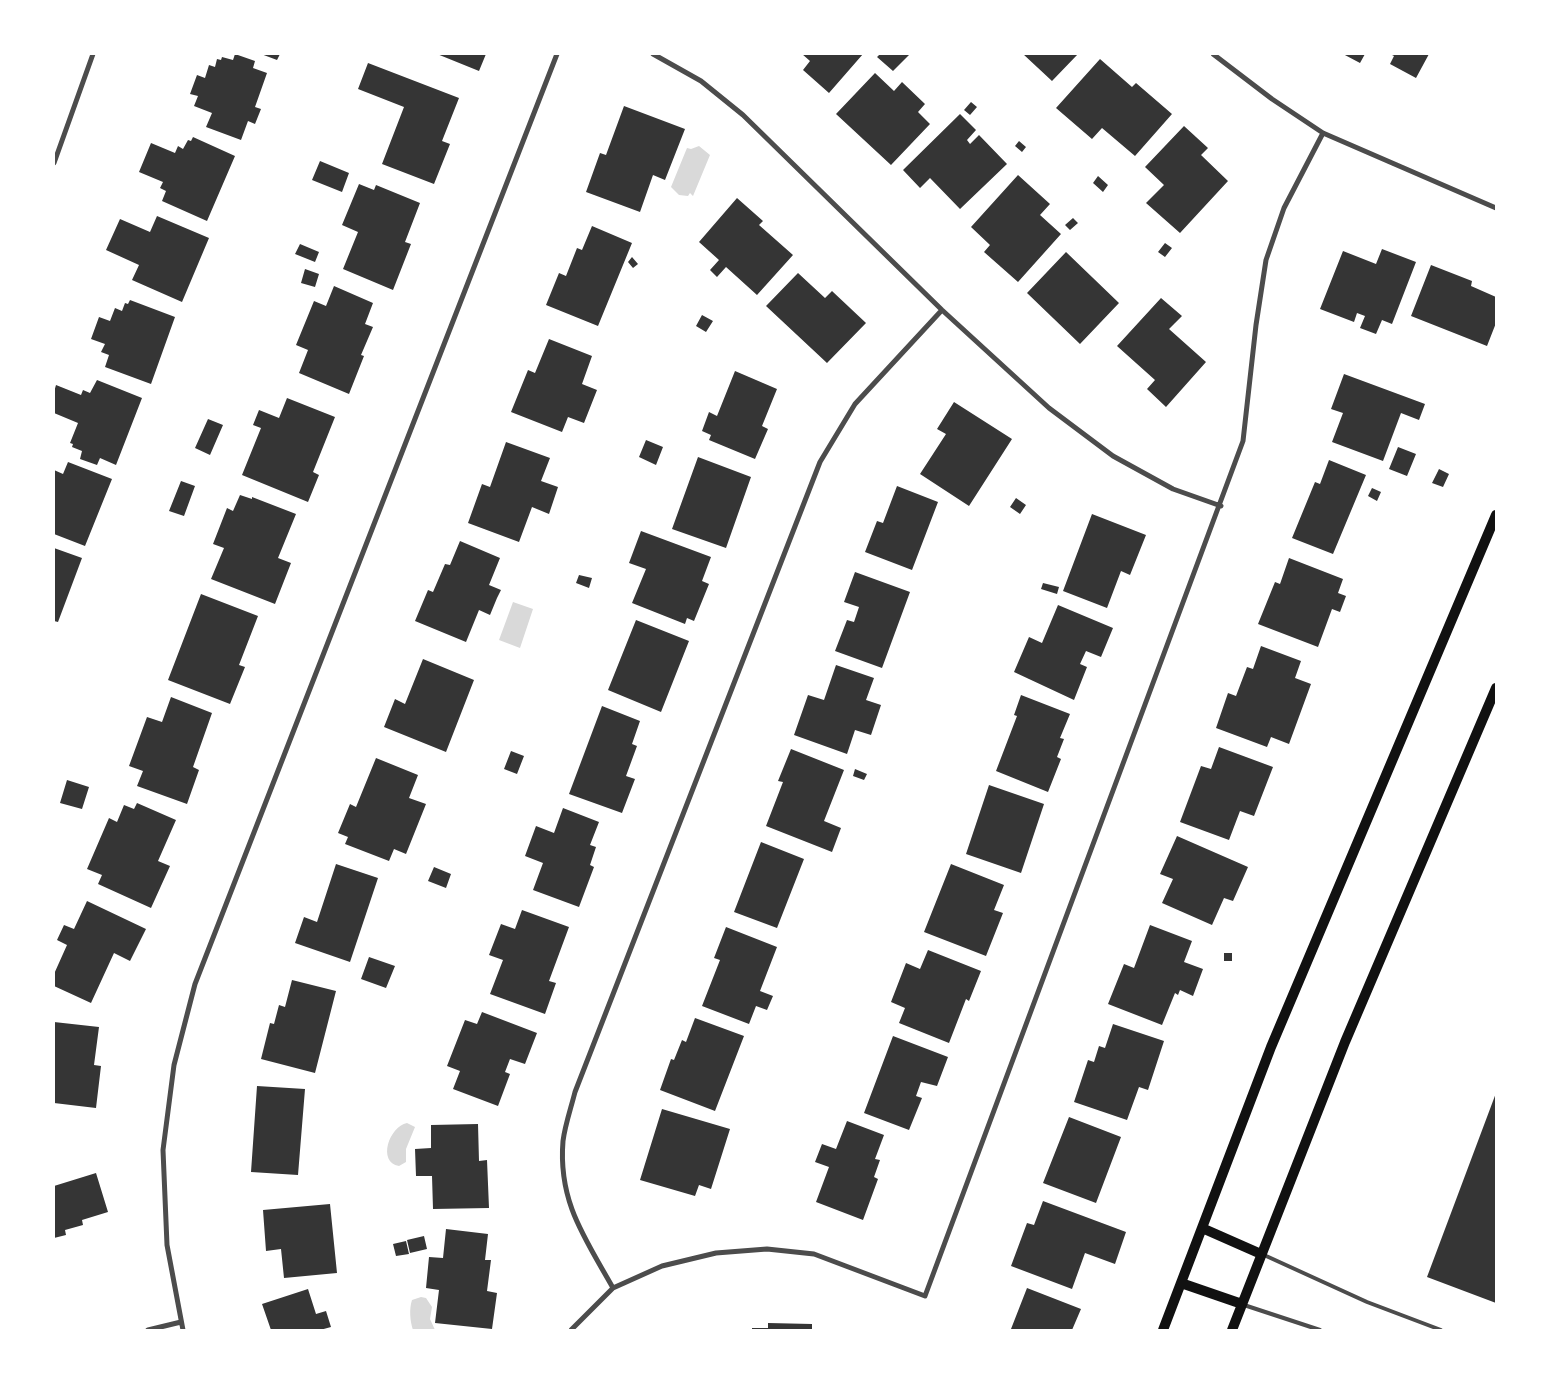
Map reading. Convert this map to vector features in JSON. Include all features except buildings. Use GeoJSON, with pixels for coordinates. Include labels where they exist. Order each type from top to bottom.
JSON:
{"type":"FeatureCollection","features":[{"type":"Feature","properties":{"kind":"main road"},"geometry":{"type":"LineString","coordinates":[[1163,1330],[1271,1047],[1496,515]]}},
{"type":"Feature","properties":{"kind":"main road"},"geometry":{"type":"LineString","coordinates":[[1232,1330],[1345,1042],[1496,688]]}},
{"type":"Feature","properties":{"kind":"main road"},"geometry":{"type":"LineString","coordinates":[[1202,1228],[1261,1254]]}},
{"type":"Feature","properties":{"kind":"main road"},"geometry":{"type":"LineString","coordinates":[[1181,1283],[1242,1304]]}},
{"type":"Feature","properties":{"kind":"street"},"geometry":{"type":"LineString","coordinates":[[54,163],[93,54]]}},
{"type":"Feature","properties":{"kind":"street"},"geometry":{"type":"LineString","coordinates":[[183,1330],[167,1245],[163,1150],[174,1065],[194,984],[557,54]]}},
{"type":"Feature","properties":{"kind":"street"},"geometry":{"type":"LineString","coordinates":[[653,54],[701,81],[743,115],[942,310],[1049,408],[1113,456],[1173,489],[1221,506]]}},
{"type":"Feature","properties":{"kind":"street"},"geometry":{"type":"LineString","coordinates":[[1213,54],[1272,99],[1323,133],[1496,208]]}},
{"type":"Feature","properties":{"kind":"street"},"geometry":{"type":"LineString","coordinates":[[571,1330],[613,1288],[662,1266],[716,1253],[767,1248],[814,1254],[925,1296],[1221,506],[1243,441],[1256,325],[1266,260],[1284,208],[1323,133]]}},
{"type":"Feature","properties":{"kind":"street"},"geometry":{"type":"LineString","coordinates":[[613,1288],[574,1220],[564,1180],[563,1140],[574,1092],[820,462],[855,404],[942,310]]}},
{"type":"Feature","properties":{"kind":"street"},"geometry":{"type":"LineString","coordinates":[[148,1330],[181,1322]]}},
{"type":"Feature","properties":{"kind":"lane"},"geometry":{"type":"LineString","coordinates":[[1261,1254],[1367,1302],[1441,1330]]}},
{"type":"Feature","properties":{"kind":"lane"},"geometry":{"type":"LineString","coordinates":[[1242,1304],[1320,1330]]}},
{"type":"Feature","properties":{"kind":"shaded area"},"geometry":{"type":"Polygon","coordinates":[[[699,146],[710,155],[693,196],[690,193],[688,196],[679,195],[671,187],[687,148],[691,149],[699,146]]]}},
{"type":"Feature","properties":{"kind":"shaded area"},"geometry":{"type":"Polygon","coordinates":[[[513,602],[533,609],[520,648],[499,640],[513,602]]]}},
{"type":"Feature","properties":{"kind":"shaded area"},"geometry":{"type":"Polygon","coordinates":[[[407,1123],[415,1127],[406,1149],[406,1162],[399,1166],[392,1163],[388,1158],[388,1144],[395,1131],[407,1123]]]}},
{"type":"Feature","properties":{"kind":"shaded area"},"geometry":{"type":"Polygon","coordinates":[[[421,1297],[426,1298],[432,1307],[430,1319],[435,1330],[413,1330],[410,1315],[411,1304],[412,1300],[421,1297]]]}}]}
